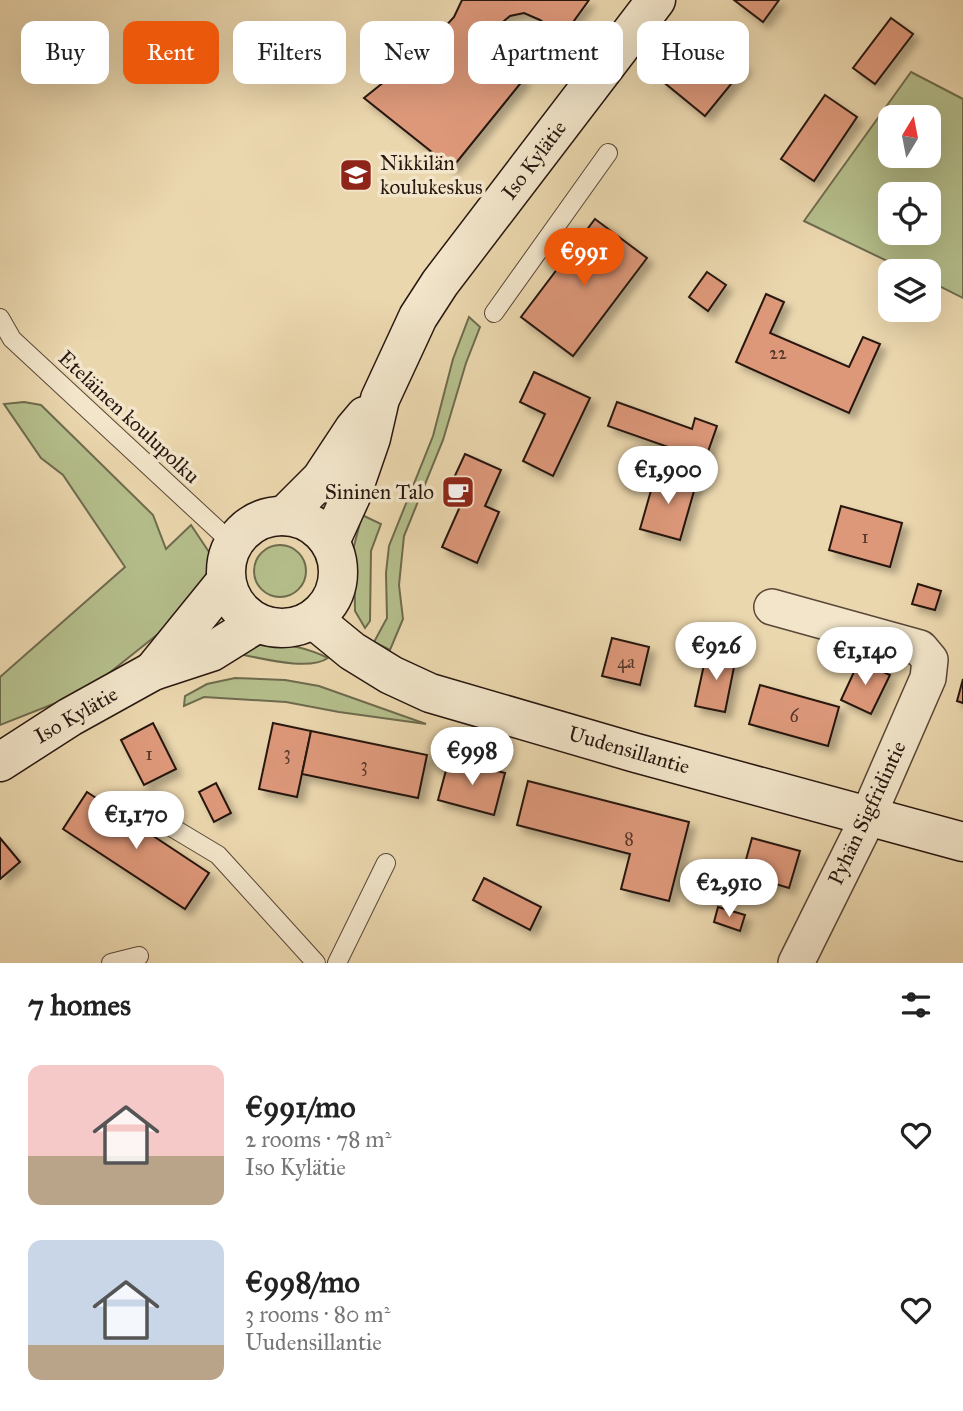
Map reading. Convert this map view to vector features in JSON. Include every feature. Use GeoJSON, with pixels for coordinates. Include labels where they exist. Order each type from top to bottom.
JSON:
{"type":"FeatureCollection","features":[{"type":"Feature","properties":{"kind":"street","name":"Iso Kylätie"},"geometry":{"type":"LineString","coordinates":[[330,542],[351,496],[371,438],[380,399],[418,317],[440,283],[656,0]]}},
{"type":"Feature","properties":{"kind":"street","name":"Iso Kylätie"},"geometry":{"type":"LineString","coordinates":[[284,516],[321,479],[354,429],[380,399]]}},
{"type":"Feature","properties":{"kind":"street"},"geometry":{"type":"LineString","coordinates":[[284,516],[302,520],[317,528],[330,542],[338,560],[339,579],[329,604],[313,620],[284,628],[256,624],[242,613],[231,598],[226,581],[226,567],[233,544],[254,523],[284,516]]}},
{"type":"Feature","properties":{"kind":"street","name":"Iso Kylätie"},"geometry":{"type":"LineString","coordinates":[[153,671],[226,581]]}},
{"type":"Feature","properties":{"kind":"street","name":"Pyhän Sigfridintie"},"geometry":{"type":"LineString","coordinates":[[772,607],[920,648],[930,660],[928,678],[867,816],[796,963]]}},
{"type":"Feature","properties":{"kind":"street","name":"Uudensillantie"},"geometry":{"type":"LineString","coordinates":[[313,620],[352,651],[391,675],[430,693],[636,753],[963,842]]}},
{"type":"Feature","properties":{"kind":"street","name":"Iso Kylätie"},"geometry":{"type":"LineString","coordinates":[[0,761],[70,717],[153,671],[211,652],[256,624]]}},
{"type":"Feature","properties":{"kind":"lane"},"geometry":{"type":"LineString","coordinates":[[494,313],[608,153]]}},
{"type":"Feature","properties":{"kind":"lane","name":"Eteläinen koulupolku"},"geometry":{"type":"LineString","coordinates":[[0,318],[12,339],[233,544]]}},
{"type":"Feature","properties":{"kind":"lane"},"geometry":{"type":"LineString","coordinates":[[173,828],[218,855],[316,963]]}},
{"type":"Feature","properties":{"kind":"lane"},"geometry":{"type":"LineString","coordinates":[[337,963],[386,863]]}},
{"type":"Feature","properties":{"kind":"lane"},"geometry":{"type":"LineString","coordinates":[[111,963],[139,956]]}},
{"type":"Feature","properties":{"kind":"green space"},"geometry":{"type":"Polygon","coordinates":[[[911,72],[963,99],[963,298],[941,287],[941,259],[883,259],[804,221],[878,118],[878,168],[942,168],[942,105],[887,105],[911,72]]]}},
{"type":"Feature","properties":{"kind":"green space"},"geometry":{"type":"Polygon","coordinates":[[[469,317],[480,327],[466,363],[443,440],[404,536],[399,585],[403,619],[390,650],[374,642],[387,618],[386,573],[389,546],[433,436],[453,359],[469,317]]]}},
{"type":"Feature","properties":{"kind":"green space"},"geometry":{"type":"Polygon","coordinates":[[[24,402],[41,405],[153,515],[166,549],[191,525],[209,552],[210,574],[173,622],[108,674],[71,697],[0,725],[0,677],[125,567],[63,475],[41,458],[4,404],[24,402]]]}},
{"type":"Feature","properties":{"kind":"green space"},"geometry":{"type":"Polygon","coordinates":[[[362,515],[381,524],[371,551],[370,621],[365,628],[355,611],[354,546],[362,515]]]}},
{"type":"Feature","properties":{"kind":"green space"},"geometry":{"type":"Polygon","coordinates":[[[280,545],[299,552],[306,571],[299,590],[280,597],[261,590],[254,571],[261,552],[280,545]]]}},
{"type":"Feature","properties":{"kind":"green space"},"geometry":{"type":"Polygon","coordinates":[[[259,641],[295,646],[328,658],[319,662],[296,664],[233,653],[259,641]]]}},
{"type":"Feature","properties":{"kind":"green space"},"geometry":{"type":"Polygon","coordinates":[[[235,678],[285,680],[319,686],[426,724],[286,702],[204,697],[184,706],[185,696],[207,684],[235,678]]]}},
{"type":"Feature","properties":{"kind":"building"},"geometry":{"type":"Polygon","coordinates":[[[462,0],[589,0],[574,21],[541,21],[524,13],[510,16],[504,21],[468,21],[468,84],[520,84],[452,168],[364,98],[381,84],[454,84],[454,21],[450,21],[462,0]]]}},
{"type":"Feature","properties":{"kind":"building"},"geometry":{"type":"Polygon","coordinates":[[[734,0],[779,0],[763,22],[734,0]]]}},
{"type":"Feature","properties":{"kind":"building"},"geometry":{"type":"Polygon","coordinates":[[[891,18],[913,34],[875,84],[853,68],[891,18]]]}},
{"type":"Feature","properties":{"kind":"building"},"geometry":{"type":"Polygon","coordinates":[[[666,84],[731,84],[705,116],[666,84]]]}},
{"type":"Feature","properties":{"kind":"building"},"geometry":{"type":"Polygon","coordinates":[[[825,95],[857,117],[814,181],[781,159],[825,95]]]}},
{"type":"Feature","properties":{"kind":"building"},"geometry":{"type":"Polygon","coordinates":[[[595,219],[647,258],[573,356],[521,317],[595,219]]]}},
{"type":"Feature","properties":{"kind":"building"},"geometry":{"type":"Polygon","coordinates":[[[707,272],[726,285],[708,311],[689,297],[707,272]]]}},
{"type":"Feature","properties":{"kind":"building"},"geometry":{"type":"Polygon","coordinates":[[[766,294],[784,302],[770,333],[849,367],[863,337],[880,344],[849,413],[736,362],[766,294]]]}},
{"type":"Feature","properties":{"kind":"building"},"geometry":{"type":"Polygon","coordinates":[[[534,372],[590,398],[553,476],[523,461],[545,414],[520,402],[534,372]]]}},
{"type":"Feature","properties":{"kind":"building"},"geometry":{"type":"Polygon","coordinates":[[[617,402],[692,429],[695,418],[717,426],[705,460],[608,426],[617,402]]]}},
{"type":"Feature","properties":{"kind":"building"},"geometry":{"type":"Polygon","coordinates":[[[465,454],[501,470],[485,506],[499,512],[477,563],[442,547],[462,502],[446,495],[465,454]]]}},
{"type":"Feature","properties":{"kind":"building"},"geometry":{"type":"Polygon","coordinates":[[[656,473],[696,484],[680,540],[640,529],[656,473]]]}},
{"type":"Feature","properties":{"kind":"building"},"geometry":{"type":"Polygon","coordinates":[[[841,506],[902,523],[890,567],[829,550],[841,506]]]}},
{"type":"Feature","properties":{"kind":"building"},"geometry":{"type":"Polygon","coordinates":[[[918,584],[941,591],[935,610],[912,604],[918,584]]]}},
{"type":"Feature","properties":{"kind":"building"},"geometry":{"type":"Polygon","coordinates":[[[612,638],[649,647],[640,685],[602,676],[612,638]]]}},
{"type":"Feature","properties":{"kind":"building"},"geometry":{"type":"Polygon","coordinates":[[[707,651],[736,657],[725,712],[695,706],[707,651]]]}},
{"type":"Feature","properties":{"kind":"building"},"geometry":{"type":"Polygon","coordinates":[[[859,661],[890,675],[871,714],[841,700],[859,661]]]}},
{"type":"Feature","properties":{"kind":"building"},"geometry":{"type":"Polygon","coordinates":[[[963,679],[963,703],[957,701],[963,679]]]}},
{"type":"Feature","properties":{"kind":"building"},"geometry":{"type":"Polygon","coordinates":[[[760,685],[839,707],[828,746],[749,724],[760,685]]]}},
{"type":"Feature","properties":{"kind":"building"},"geometry":{"type":"Polygon","coordinates":[[[153,723],[176,769],[144,785],[121,740],[153,723]]]}},
{"type":"Feature","properties":{"kind":"building"},"geometry":{"type":"Polygon","coordinates":[[[273,723],[311,731],[297,797],[259,789],[273,723]]]}},
{"type":"Feature","properties":{"kind":"building"},"geometry":{"type":"Polygon","coordinates":[[[311,731],[427,755],[418,798],[302,774],[311,731]]]}},
{"type":"Feature","properties":{"kind":"building"},"geometry":{"type":"Polygon","coordinates":[[[449,759],[505,773],[494,815],[438,800],[449,759]]]}},
{"type":"Feature","properties":{"kind":"building"},"geometry":{"type":"Polygon","coordinates":[[[528,781],[689,822],[669,901],[621,889],[630,854],[517,825],[528,781]]]}},
{"type":"Feature","properties":{"kind":"building"},"geometry":{"type":"Polygon","coordinates":[[[216,783],[231,813],[214,822],[199,792],[216,783]]]}},
{"type":"Feature","properties":{"kind":"building"},"geometry":{"type":"Polygon","coordinates":[[[87,792],[209,873],[185,909],[63,829],[87,792]]]}},
{"type":"Feature","properties":{"kind":"building"},"geometry":{"type":"Polygon","coordinates":[[[0,838],[20,862],[0,879],[0,838]]]}},
{"type":"Feature","properties":{"kind":"building"},"geometry":{"type":"Polygon","coordinates":[[[752,838],[800,851],[789,888],[742,874],[752,838]]]}},
{"type":"Feature","properties":{"kind":"building"},"geometry":{"type":"Polygon","coordinates":[[[484,878],[541,907],[530,930],[473,900],[484,878]]]}},
{"type":"Feature","properties":{"kind":"building"},"geometry":{"type":"Polygon","coordinates":[[[718,907],[745,915],[740,931],[714,922],[718,907]]]}},
{"type":"Feature","properties":{"kind":"place","name":"Nikkilän koulukeskus"},"geometry":{"type":"Point","coordinates":[356,175]}},
{"type":"Feature","properties":{"kind":"place","name":"Sininen Talo"},"geometry":{"type":"Point","coordinates":[458,492]}}]}
